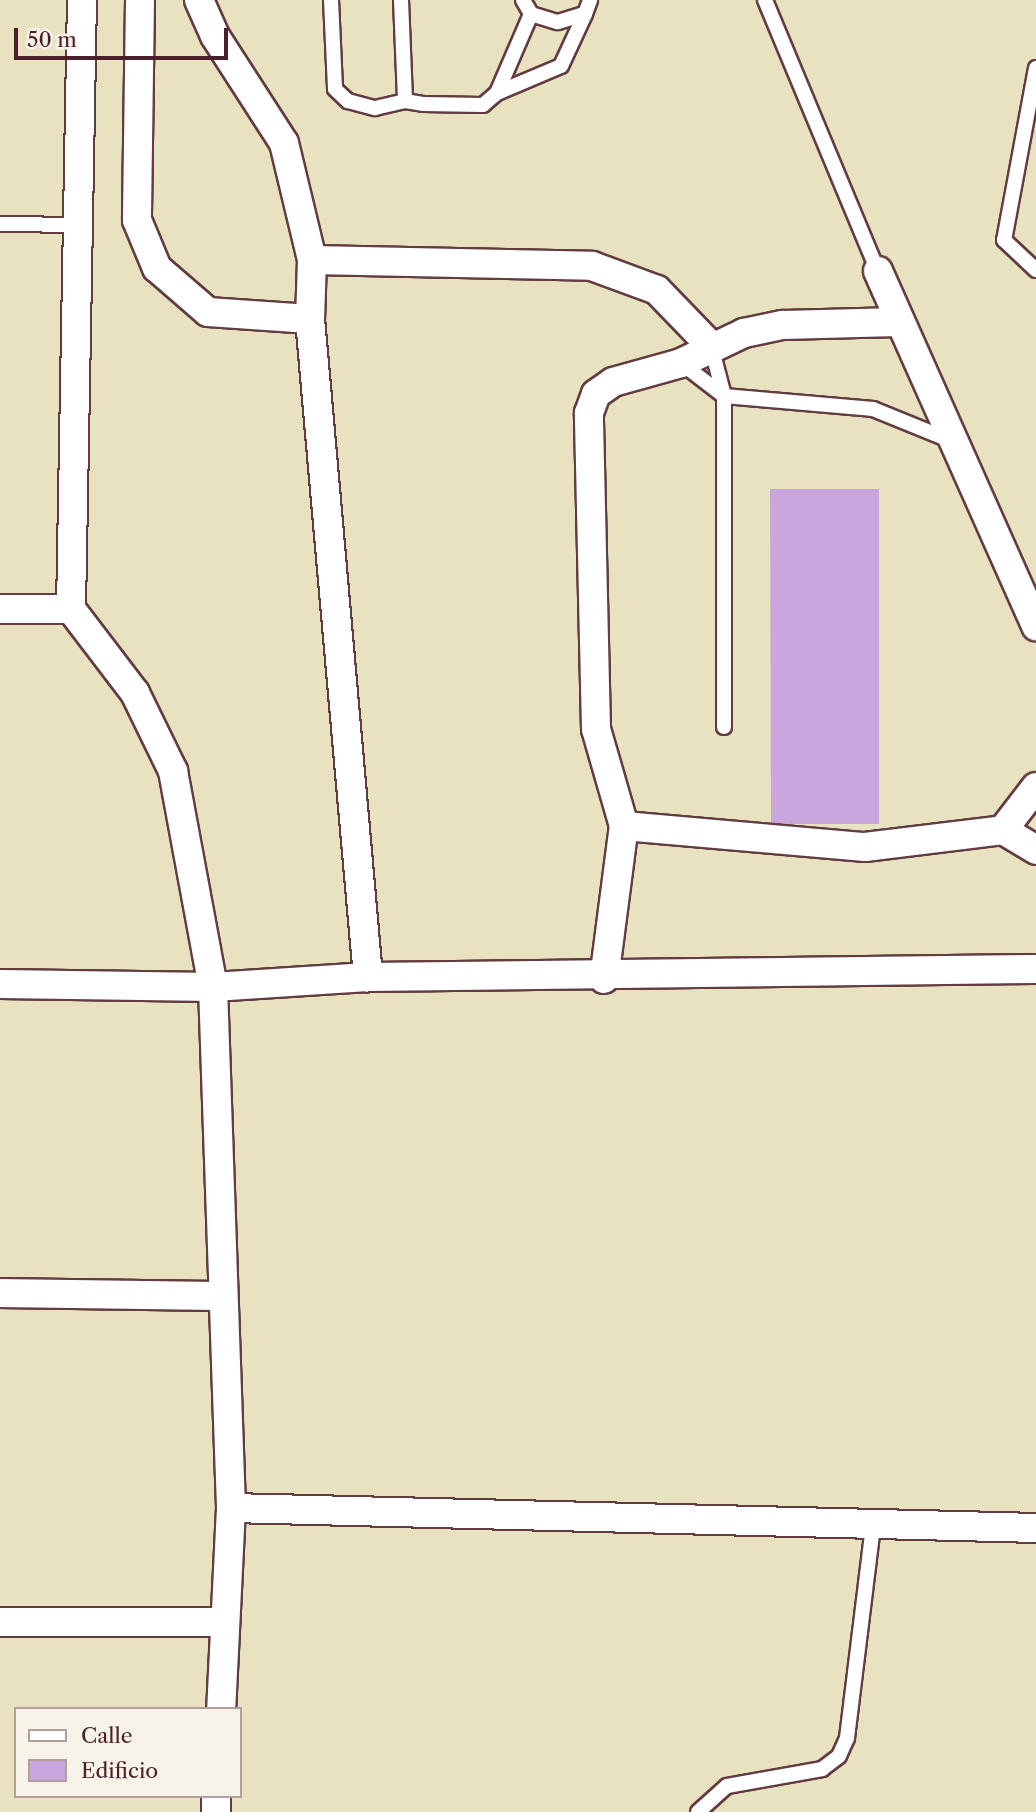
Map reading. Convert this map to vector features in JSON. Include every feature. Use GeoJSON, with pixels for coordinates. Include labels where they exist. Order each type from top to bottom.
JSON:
{"type":"FeatureCollection","features":[{"type":"Feature","properties":{"kind":"street"},"geometry":{"type":"LineString","coordinates":[[82,0],[71,609],[159,733],[173,771],[213,987],[231,1508],[221,1707]]}},
{"type":"Feature","properties":{"kind":"street"},"geometry":{"type":"LineString","coordinates":[[140,0],[137,220],[157,268],[208,312],[310,319]]}},
{"type":"Feature","properties":{"kind":"street"},"geometry":{"type":"LineString","coordinates":[[199,0],[215,36],[284,143],[312,260],[310,319],[368,977]]}},
{"type":"Feature","properties":{"kind":"street"},"geometry":{"type":"LineString","coordinates":[[312,260],[592,266],[657,290],[711,346]]}},
{"type":"Feature","properties":{"kind":"street"},"geometry":{"type":"LineString","coordinates":[[878,271],[898,322],[955,442],[1036,626]]}},
{"type":"Feature","properties":{"kind":"street"},"geometry":{"type":"LineString","coordinates":[[604,979],[624,826],[596,729],[589,413],[596,394],[613,382],[681,363],[711,346],[783,325],[898,322]]}},
{"type":"Feature","properties":{"kind":"street"},"geometry":{"type":"LineString","coordinates":[[0,609],[71,609]]}},
{"type":"Feature","properties":{"kind":"street"},"geometry":{"type":"LineString","coordinates":[[1003,830],[1036,788]]}},
{"type":"Feature","properties":{"kind":"street"},"geometry":{"type":"LineString","coordinates":[[624,826],[865,847],[1003,830],[1036,850]]}},
{"type":"Feature","properties":{"kind":"street"},"geometry":{"type":"LineString","coordinates":[[0,984],[213,987],[368,977],[604,979],[1036,970]]}},
{"type":"Feature","properties":{"kind":"street"},"geometry":{"type":"LineString","coordinates":[[0,1293],[222,1296]]}},
{"type":"Feature","properties":{"kind":"street"},"geometry":{"type":"LineString","coordinates":[[231,1508],[1036,1528]]}},
{"type":"Feature","properties":{"kind":"street"},"geometry":{"type":"LineString","coordinates":[[0,1622],[225,1622]]}},
{"type":"Feature","properties":{"kind":"lane"},"geometry":{"type":"LineString","coordinates":[[331,0],[335,89],[348,102],[375,108],[405,101],[475,106],[497,93],[566,63],[587,7]]}},
{"type":"Feature","properties":{"kind":"lane"},"geometry":{"type":"LineString","coordinates":[[401,0],[405,101]]}},
{"type":"Feature","properties":{"kind":"lane"},"geometry":{"type":"LineString","coordinates":[[523,0],[531,14],[558,22],[587,7]]}},
{"type":"Feature","properties":{"kind":"lane"},"geometry":{"type":"LineString","coordinates":[[765,0],[878,271]]}},
{"type":"Feature","properties":{"kind":"lane"},"geometry":{"type":"LineString","coordinates":[[497,93],[531,14]]}},
{"type":"Feature","properties":{"kind":"lane"},"geometry":{"type":"LineString","coordinates":[[1036,68],[1004,240],[1036,270]]}},
{"type":"Feature","properties":{"kind":"lane"},"geometry":{"type":"LineString","coordinates":[[0,224],[77,225]]}},
{"type":"Feature","properties":{"kind":"lane"},"geometry":{"type":"LineString","coordinates":[[711,346],[724,396],[724,727]]}},
{"type":"Feature","properties":{"kind":"lane"},"geometry":{"type":"LineString","coordinates":[[681,363],[724,396],[873,410],[955,442]]}},
{"type":"Feature","properties":{"kind":"lane"},"geometry":{"type":"LineString","coordinates":[[698,1812],[727,1786],[822,1769],[839,1756],[847,1738],[873,1525]]}},
{"type":"Feature","properties":{"kind":"building"},"geometry":{"type":"Polygon","coordinates":[[[770,489],[879,489],[879,824],[771,824],[770,489]]]}}]}
